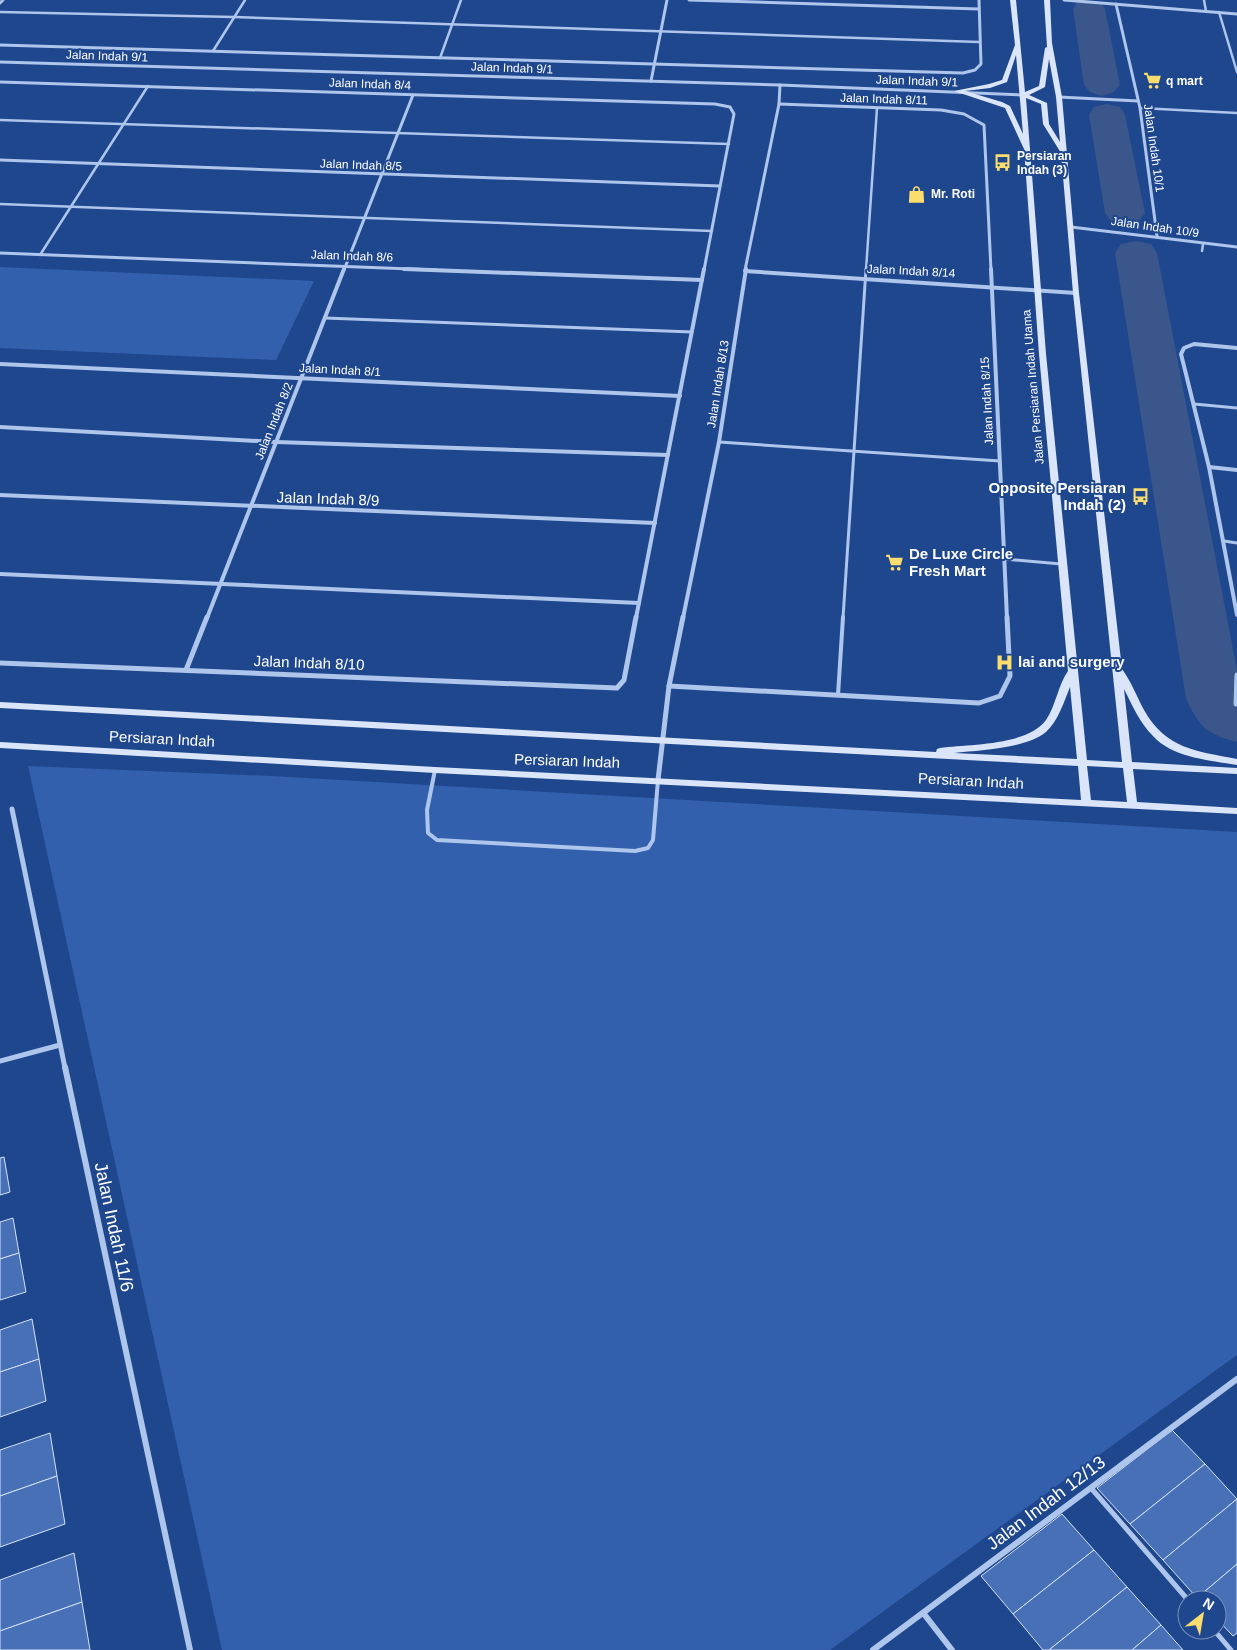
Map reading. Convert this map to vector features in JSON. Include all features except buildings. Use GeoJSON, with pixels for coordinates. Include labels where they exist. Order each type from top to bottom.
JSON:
{"type":"FeatureCollection","features":[{"type":"Feature","properties":{"kind":"main road","name":"Jalan Persiaran Indah Utama"},"geometry":{"type":"LineString","coordinates":[[1013,0],[1024,95],[1037,289],[1061,564],[1086,802]]}},
{"type":"Feature","properties":{"kind":"main road"},"geometry":{"type":"LineString","coordinates":[[1047,0],[1049,43],[1059,97],[1076,293],[1118,668],[1126,765],[1132,805],[1237,811]]}},
{"type":"Feature","properties":{"kind":"main road"},"geometry":{"type":"LineString","coordinates":[[957,91],[990,86],[1005,81],[1018,41]]}},
{"type":"Feature","properties":{"kind":"main road"},"geometry":{"type":"LineString","coordinates":[[1024,95],[1039,89],[1043,85],[1049,43]]}},
{"type":"Feature","properties":{"kind":"main road"},"geometry":{"type":"LineString","coordinates":[[957,91],[1000,103],[1008,108],[1028,154]]}},
{"type":"Feature","properties":{"kind":"main road"},"geometry":{"type":"LineString","coordinates":[[1024,95],[1044,103],[1046,124],[1063,153]]}},
{"type":"Feature","properties":{"kind":"main road"},"geometry":{"type":"LineString","coordinates":[[1118,668],[1148,724],[1158,736],[1177,747],[1237,762]]}},
{"type":"Feature","properties":{"kind":"main road"},"geometry":{"type":"LineString","coordinates":[[915,754],[1024,740],[1040,733],[1049,723],[1072,672]]}},
{"type":"Feature","properties":{"kind":"main road","name":"Persiaran Indah"},"geometry":{"type":"LineString","coordinates":[[0,705],[1126,765]]}},
{"type":"Feature","properties":{"kind":"main road","name":"Persiaran Indah"},"geometry":{"type":"LineString","coordinates":[[0,744],[435,770],[1132,805]]}},
{"type":"Feature","properties":{"kind":"main road"},"geometry":{"type":"LineString","coordinates":[[1126,765],[1237,771]]}},
{"type":"Feature","properties":{"kind":"street"},"geometry":{"type":"LineString","coordinates":[[0,3],[3,0]]}},
{"type":"Feature","properties":{"kind":"street"},"geometry":{"type":"LineString","coordinates":[[651,81],[667,0]]}},
{"type":"Feature","properties":{"kind":"street"},"geometry":{"type":"LineString","coordinates":[[689,0],[979,9]]}},
{"type":"Feature","properties":{"kind":"street"},"geometry":{"type":"LineString","coordinates":[[979,0],[979,42]]}},
{"type":"Feature","properties":{"kind":"street"},"geometry":{"type":"LineString","coordinates":[[1064,0],[1237,14]]}},
{"type":"Feature","properties":{"kind":"street","name":"Jalan Indah 10/1"},"geometry":{"type":"LineString","coordinates":[[1116,4],[1140,108],[1157,236]]}},
{"type":"Feature","properties":{"kind":"street","name":"Jalan Indah 9/1"},"geometry":{"type":"LineString","coordinates":[[0,45],[963,73],[975,70],[981,64],[979,42]]}},
{"type":"Feature","properties":{"kind":"street","name":"Jalan Indah 9/1"},"geometry":{"type":"LineString","coordinates":[[0,62],[780,85],[1024,95]]}},
{"type":"Feature","properties":{"kind":"street","name":"Jalan Indah 8/4"},"geometry":{"type":"LineString","coordinates":[[0,82],[715,104],[730,107],[734,110],[729,144]]}},
{"type":"Feature","properties":{"kind":"street","name":"Jalan Indah 8/13"},"geometry":{"type":"LineString","coordinates":[[658,780],[661,739],[669,686],[719,442],[745,271],[779,104],[780,85]]}},
{"type":"Feature","properties":{"kind":"street","name":"Jalan Indah 8/2"},"geometry":{"type":"LineString","coordinates":[[186,670],[413,95]]}},
{"type":"Feature","properties":{"kind":"street"},"geometry":{"type":"LineString","coordinates":[[1059,97],[1138,101]]}},
{"type":"Feature","properties":{"kind":"street","name":"Jalan Indah 8/11"},"geometry":{"type":"LineString","coordinates":[[779,104],[961,113],[975,118],[984,125]]}},
{"type":"Feature","properties":{"kind":"street","name":"Jalan Indah 8/15"},"geometry":{"type":"LineString","coordinates":[[838,695],[979,703],[1000,696],[1010,676],[984,125]]}},
{"type":"Feature","properties":{"kind":"street"},"geometry":{"type":"LineString","coordinates":[[0,574],[639,603],[729,144]]}},
{"type":"Feature","properties":{"kind":"street","name":"Jalan Indah 8/5"},"geometry":{"type":"LineString","coordinates":[[0,160],[720,186]]}},
{"type":"Feature","properties":{"kind":"street","name":"Jalan Indah 10/9"},"geometry":{"type":"LineString","coordinates":[[1070,227],[1237,247]]}},
{"type":"Feature","properties":{"kind":"street","name":"Jalan Indah 8/6"},"geometry":{"type":"LineString","coordinates":[[0,253],[702,280]]}},
{"type":"Feature","properties":{"kind":"street","name":"Jalan Indah 8/14"},"geometry":{"type":"LineString","coordinates":[[745,271],[1076,293]]}},
{"type":"Feature","properties":{"kind":"street"},"geometry":{"type":"LineString","coordinates":[[1237,348],[1194,344],[1184,348],[1181,354],[1209,466],[1237,615]]}},
{"type":"Feature","properties":{"kind":"street","name":"Jalan Indah 8/1"},"geometry":{"type":"LineString","coordinates":[[0,364],[680,396]]}},
{"type":"Feature","properties":{"kind":"street"},"geometry":{"type":"LineString","coordinates":[[0,427],[276,442],[668,455]]}},
{"type":"Feature","properties":{"kind":"street"},"geometry":{"type":"LineString","coordinates":[[1209,466],[1237,470]]}},
{"type":"Feature","properties":{"kind":"street","name":"Jalan Indah 8/9"},"geometry":{"type":"LineString","coordinates":[[0,495],[655,523]]}},
{"type":"Feature","properties":{"kind":"street","name":"Jalan Indah 8/10"},"geometry":{"type":"LineString","coordinates":[[0,663],[617,688],[624,680],[639,603]]}},
{"type":"Feature","properties":{"kind":"street"},"geometry":{"type":"LineString","coordinates":[[1236,704],[1237,675]]}},
{"type":"Feature","properties":{"kind":"street"},"geometry":{"type":"LineString","coordinates":[[669,686],[838,695]]}},
{"type":"Feature","properties":{"kind":"street","name":"Jalan Indah 11/6"},"geometry":{"type":"LineString","coordinates":[[12,810],[60,1045],[190,1650]]}},
{"type":"Feature","properties":{"kind":"street"},"geometry":{"type":"LineString","coordinates":[[0,1062],[60,1045]]}},
{"type":"Feature","properties":{"kind":"street","name":"Jalan Indah 12/13"},"geometry":{"type":"LineString","coordinates":[[873,1650],[924,1614],[1237,1379]]}},
{"type":"Feature","properties":{"kind":"street"},"geometry":{"type":"LineString","coordinates":[[924,1614],[952,1650]]}},
{"type":"Feature","properties":{"kind":"lane"},"geometry":{"type":"LineString","coordinates":[[213,51],[245,0]]}},
{"type":"Feature","properties":{"kind":"lane"},"geometry":{"type":"LineString","coordinates":[[440,58],[461,0]]}},
{"type":"Feature","properties":{"kind":"lane"},"geometry":{"type":"LineString","coordinates":[[1204,0],[1206,11]]}},
{"type":"Feature","properties":{"kind":"lane"},"geometry":{"type":"LineString","coordinates":[[0,12],[234,17],[979,42]]}},
{"type":"Feature","properties":{"kind":"lane"},"geometry":{"type":"LineString","coordinates":[[1219,12],[1237,72]]}},
{"type":"Feature","properties":{"kind":"lane"},"geometry":{"type":"LineString","coordinates":[[40,255],[148,86]]}},
{"type":"Feature","properties":{"kind":"lane"},"geometry":{"type":"LineString","coordinates":[[838,695],[876,108]]}},
{"type":"Feature","properties":{"kind":"lane"},"geometry":{"type":"LineString","coordinates":[[1140,108],[1237,113]]}},
{"type":"Feature","properties":{"kind":"lane"},"geometry":{"type":"LineString","coordinates":[[0,120],[729,144]]}},
{"type":"Feature","properties":{"kind":"lane"},"geometry":{"type":"LineString","coordinates":[[0,204],[712,231]]}},
{"type":"Feature","properties":{"kind":"lane"},"geometry":{"type":"LineString","coordinates":[[1202,251],[1204,244]]}},
{"type":"Feature","properties":{"kind":"lane"},"geometry":{"type":"LineString","coordinates":[[325,318],[692,332]]}},
{"type":"Feature","properties":{"kind":"lane"},"geometry":{"type":"LineString","coordinates":[[1194,404],[1237,408]]}},
{"type":"Feature","properties":{"kind":"lane"},"geometry":{"type":"LineString","coordinates":[[719,442],[1000,461]]}},
{"type":"Feature","properties":{"kind":"lane"},"geometry":{"type":"LineString","coordinates":[[1224,541],[1237,543]]}},
{"type":"Feature","properties":{"kind":"lane"},"geometry":{"type":"LineString","coordinates":[[1004,560],[1061,564]]}},
{"type":"Feature","properties":{"kind":"lane"},"geometry":{"type":"LineString","coordinates":[[435,770],[427,810],[428,833],[437,840],[636,851],[648,848],[653,840],[658,780]]}},
{"type":"Feature","properties":{"kind":"lane"},"geometry":{"type":"LineString","coordinates":[[1092,1488],[1179,1590]]}},
{"type":"Feature","properties":{"kind":"lane"},"geometry":{"type":"LineString","coordinates":[[1222,1640],[1231,1650]]}},
{"type":"Feature","properties":{"kind":"shaded area"},"geometry":{"type":"Polygon","coordinates":[[[0,267],[314,281],[276,360],[0,348],[0,267]]]}},
{"type":"Feature","properties":{"kind":"shaded area"},"geometry":{"type":"Polygon","coordinates":[[[28,766],[271,776],[1237,832],[1237,1355],[830,1650],[222,1650],[28,766]]]}},
{"type":"Feature","properties":{"kind":"waterway"},"geometry":{"type":"LineString","coordinates":[[1089,9],[1102,85]]}},
{"type":"Feature","properties":{"kind":"waterway"},"geometry":{"type":"LineString","coordinates":[[1107,115],[1125,213]]}},
{"type":"Feature","properties":{"kind":"waterway"},"geometry":{"type":"LineString","coordinates":[[1136,253],[1214,698],[1222,714],[1237,723]]}},
{"type":"Feature","properties":{"kind":"place","name":"q mart"},"geometry":{"type":"Point","coordinates":[1152,81]}},
{"type":"Feature","properties":{"kind":"place","name":"Persiaran Indah (3)"},"geometry":{"type":"Point","coordinates":[1003,163]}},
{"type":"Feature","properties":{"kind":"place","name":"Mr. Roti"},"geometry":{"type":"Point","coordinates":[917,194]}},
{"type":"Feature","properties":{"kind":"place","name":"Opposite Persiaran Indah (2)"},"geometry":{"type":"Point","coordinates":[1140,497]}},
{"type":"Feature","properties":{"kind":"place","name":"De Luxe Circle Fresh Mart"},"geometry":{"type":"Point","coordinates":[895,563]}},
{"type":"Feature","properties":{"kind":"place","name":"lai and surgery"},"geometry":{"type":"Point","coordinates":[1004,662]}}]}
